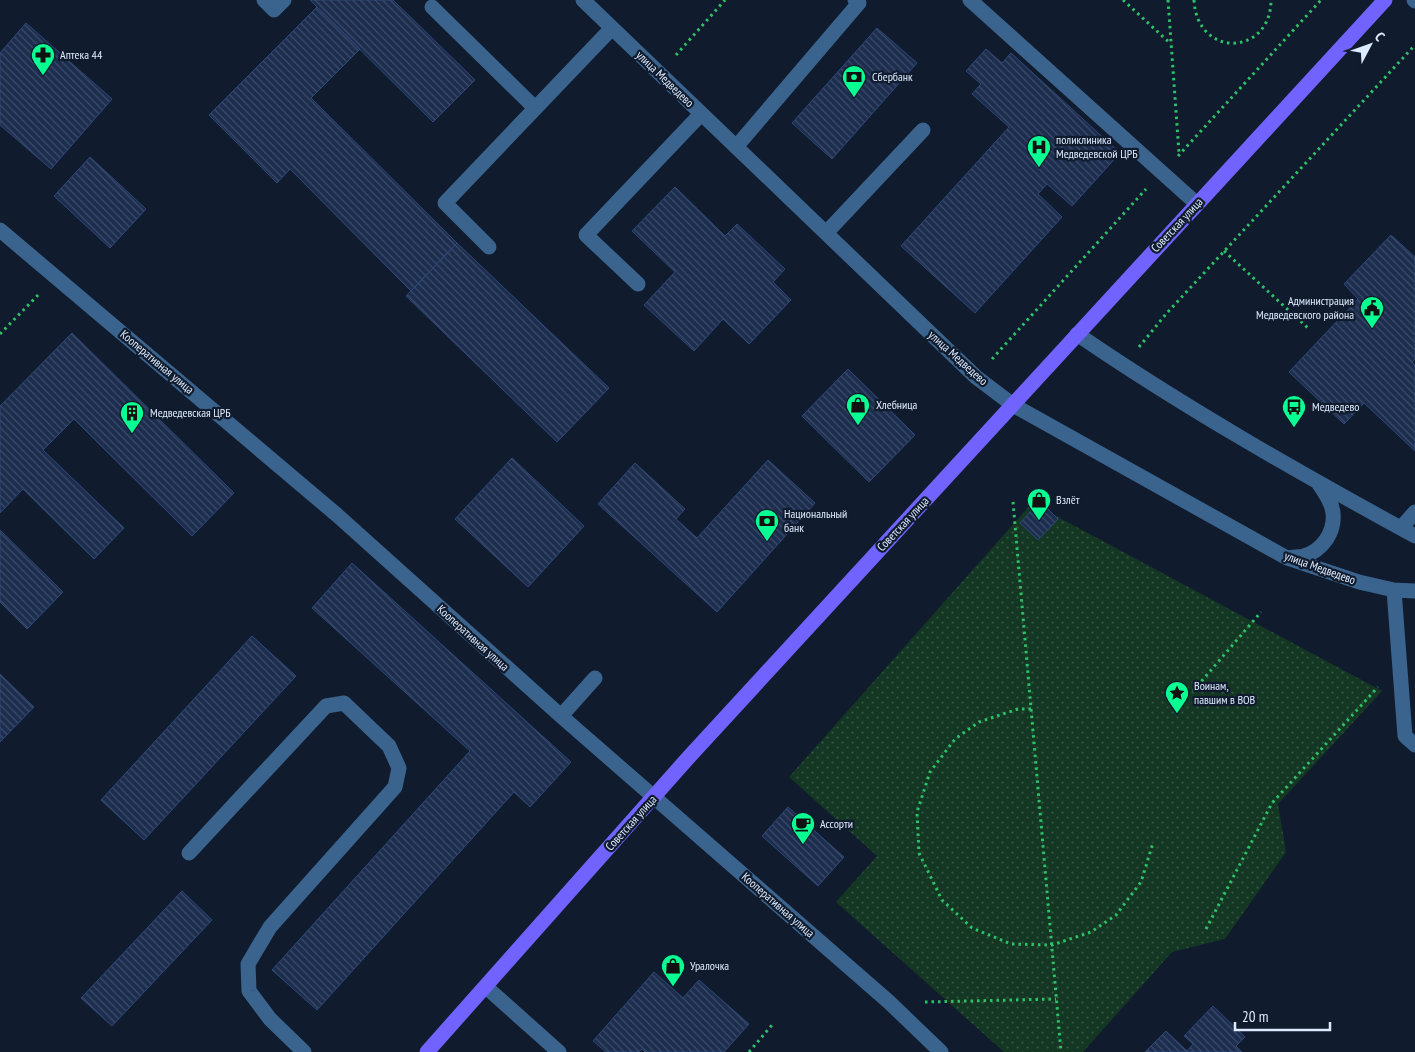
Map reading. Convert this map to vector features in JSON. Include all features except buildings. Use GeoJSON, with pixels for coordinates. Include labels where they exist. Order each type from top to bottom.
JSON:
{"type":"FeatureCollection","features":[{"type":"Feature","properties":{"kind":"main road","name":"Советская улица"},"geometry":{"type":"LineString","coordinates":[[427,1052],[780,657],[1385,0]]}},
{"type":"Feature","properties":{"kind":"street"},"geometry":{"type":"LineString","coordinates":[[264,0],[274,10],[284,0]]}},
{"type":"Feature","properties":{"kind":"street","name":"улица Медведево"},"geometry":{"type":"LineString","coordinates":[[583,0],[976,377],[1013,404],[1287,558],[1359,582],[1394,590],[1415,591]]}},
{"type":"Feature","properties":{"kind":"street"},"geometry":{"type":"LineString","coordinates":[[736,147],[859,3],[855,0]]}},
{"type":"Feature","properties":{"kind":"street"},"geometry":{"type":"LineString","coordinates":[[970,0],[1196,204]]}},
{"type":"Feature","properties":{"kind":"street"},"geometry":{"type":"LineString","coordinates":[[432,7],[535,108]]}},
{"type":"Feature","properties":{"kind":"street"},"geometry":{"type":"LineString","coordinates":[[489,247],[445,203],[612,28]]}},
{"type":"Feature","properties":{"kind":"street"},"geometry":{"type":"LineString","coordinates":[[638,284],[586,235],[701,114]]}},
{"type":"Feature","properties":{"kind":"street"},"geometry":{"type":"LineString","coordinates":[[826,233],[923,130]]}},
{"type":"Feature","properties":{"kind":"street","name":"Кооперативная улица"},"geometry":{"type":"LineString","coordinates":[[0,230],[337,515],[561,716],[889,1002],[941,1052]]}},
{"type":"Feature","properties":{"kind":"street"},"geometry":{"type":"LineString","coordinates":[[1076,334],[1124,366],[1317,482],[1415,536]]}},
{"type":"Feature","properties":{"kind":"street"},"geometry":{"type":"LineString","coordinates":[[1287,558],[1304,556],[1327,540],[1332,527],[1333,512],[1328,498],[1317,482]]}},
{"type":"Feature","properties":{"kind":"street"},"geometry":{"type":"LineString","coordinates":[[1401,528],[1415,512]]}},
{"type":"Feature","properties":{"kind":"street"},"geometry":{"type":"LineString","coordinates":[[1394,590],[1405,736],[1415,745]]}},
{"type":"Feature","properties":{"kind":"street"},"geometry":{"type":"LineString","coordinates":[[561,716],[595,678]]}},
{"type":"Feature","properties":{"kind":"street"},"geometry":{"type":"LineString","coordinates":[[189,854],[326,706],[344,703],[389,746],[399,768],[395,787],[270,927],[248,964],[249,991],[270,1019],[304,1052]]}},
{"type":"Feature","properties":{"kind":"street"},"geometry":{"type":"LineString","coordinates":[[486,987],[559,1052]]}},
{"type":"Feature","properties":{"kind":"path"},"geometry":{"type":"LineString","coordinates":[[674,56],[725,0]]}},
{"type":"Feature","properties":{"kind":"path"},"geometry":{"type":"LineString","coordinates":[[1123,0],[1171,45]]}},
{"type":"Feature","properties":{"kind":"path"},"geometry":{"type":"LineString","coordinates":[[1168,0],[1179,154]]}},
{"type":"Feature","properties":{"kind":"path"},"geometry":{"type":"LineString","coordinates":[[1194,0],[1198,22],[1206,33],[1217,40],[1231,43],[1246,41],[1258,35],[1269,18],[1272,0]]}},
{"type":"Feature","properties":{"kind":"path"},"geometry":{"type":"LineString","coordinates":[[1124,366],[1166,314],[1415,45]]}},
{"type":"Feature","properties":{"kind":"path"},"geometry":{"type":"LineString","coordinates":[[1224,251],[1309,329]]}},
{"type":"Feature","properties":{"kind":"path"},"geometry":{"type":"LineString","coordinates":[[0,334],[56,277]]}},
{"type":"Feature","properties":{"kind":"path"},"geometry":{"type":"LineString","coordinates":[[1013,502],[1061,1052]]}},
{"type":"Feature","properties":{"kind":"path"},"geometry":{"type":"LineString","coordinates":[[1193,691],[1262,612]]}},
{"type":"Feature","properties":{"kind":"path"},"geometry":{"type":"LineString","coordinates":[[1206,929],[1272,803],[1379,686]]}},
{"type":"Feature","properties":{"kind":"path"},"geometry":{"type":"LineString","coordinates":[[1031,709],[1018,710],[979,722],[955,739],[930,772],[918,812],[919,853],[942,900],[972,928],[1011,944],[1052,945],[1091,932],[1116,915],[1141,882],[1154,843]]}},
{"type":"Feature","properties":{"kind":"path"},"geometry":{"type":"LineString","coordinates":[[889,1002],[1056,999]]}},
{"type":"Feature","properties":{"kind":"path"},"geometry":{"type":"LineString","coordinates":[[749,1052],[772,1025]]}},
{"type":"Feature","properties":{"kind":"green space"},"geometry":{"type":"Polygon","coordinates":[[[1032,503],[1382,691],[1278,804],[1286,852],[1225,939],[1172,952],[1083,1052],[1004,1052],[836,902],[877,856],[789,777],[1032,503]]]}},
{"type":"Feature","properties":{"kind":"place","name":"Аптека 44"},"geometry":{"type":"Point","coordinates":[43,76]}},
{"type":"Feature","properties":{"kind":"place","name":"Сбербанк"},"geometry":{"type":"Point","coordinates":[854,98]}},
{"type":"Feature","properties":{"kind":"place","name":"поликлиника Медведевской ЦРБ"},"geometry":{"type":"Point","coordinates":[1039,168]}},
{"type":"Feature","properties":{"kind":"place","name":"Администрация Медведевского района"},"geometry":{"type":"Point","coordinates":[1372,329]}},
{"type":"Feature","properties":{"kind":"place","name":"Хлебница"},"geometry":{"type":"Point","coordinates":[858,426]}},
{"type":"Feature","properties":{"kind":"place","name":"Медведево"},"geometry":{"type":"Point","coordinates":[1294,428]}},
{"type":"Feature","properties":{"kind":"place","name":"Медведевская ЦРБ"},"geometry":{"type":"Point","coordinates":[132,434]}},
{"type":"Feature","properties":{"kind":"place","name":"Взлёт"},"geometry":{"type":"Point","coordinates":[1039,521]}},
{"type":"Feature","properties":{"kind":"place","name":"Национальный банк"},"geometry":{"type":"Point","coordinates":[767,542]}},
{"type":"Feature","properties":{"kind":"place","name":"Воинам, павшим в ВОВ"},"geometry":{"type":"Point","coordinates":[1177,714]}},
{"type":"Feature","properties":{"kind":"place","name":"Ассорти"},"geometry":{"type":"Point","coordinates":[803,845]}},
{"type":"Feature","properties":{"kind":"place","name":"Уралочка"},"geometry":{"type":"Point","coordinates":[673,987]}}]}
